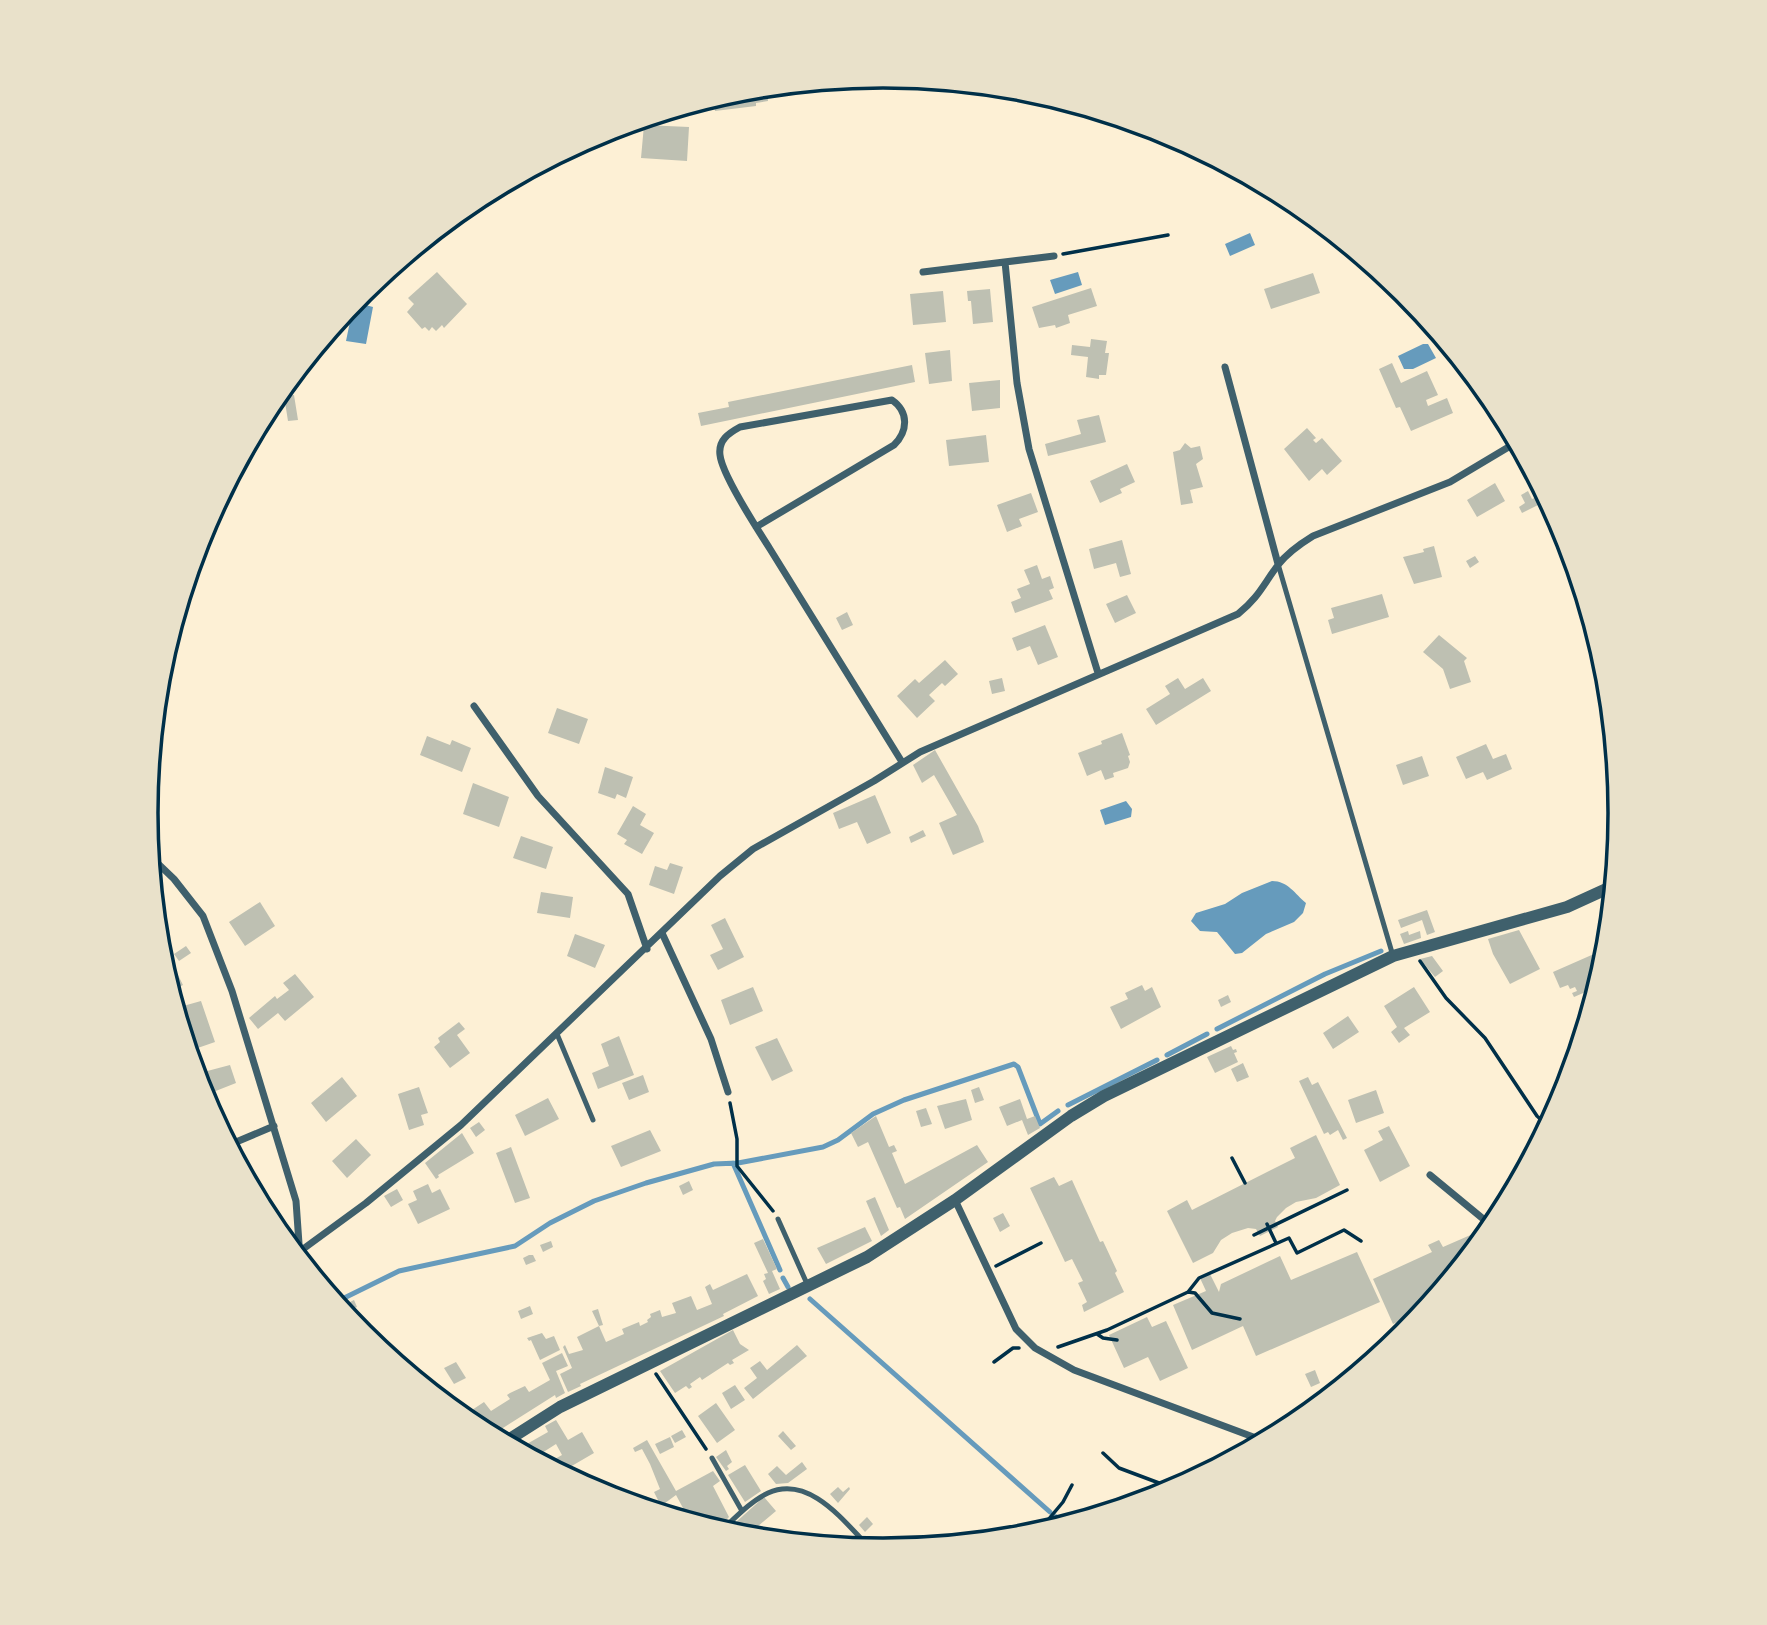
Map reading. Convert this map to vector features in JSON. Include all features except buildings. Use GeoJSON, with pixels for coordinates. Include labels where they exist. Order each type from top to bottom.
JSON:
{"type":"FeatureCollection","features":[{"type":"Feature","properties":{"kind":"street"},"geometry":{"type":"LineString","coordinates":[[923,272],[1054,256]]}},
{"type":"Feature","properties":{"kind":"street"},"geometry":{"type":"LineString","coordinates":[[1005,261],[1017,383],[1029,449],[1098,673]]}},
{"type":"Feature","properties":{"kind":"street"},"geometry":{"type":"LineString","coordinates":[[1225,367],[1278,564]]}},
{"type":"Feature","properties":{"kind":"street"},"geometry":{"type":"LineString","coordinates":[[756,527],[894,445],[905,429],[904,412],[898,404],[892,400],[740,427],[727,434],[719,453],[723,467],[756,527],[902,762]]}},
{"type":"Feature","properties":{"kind":"street"},"geometry":{"type":"LineString","coordinates":[[306,1251],[461,1125],[720,876],[753,849],[920,752],[1238,614],[1254,601],[1278,564],[1298,545],[1313,536],[1450,482],[1509,447]]}},
{"type":"Feature","properties":{"kind":"street"},"geometry":{"type":"LineString","coordinates":[[474,706],[538,796],[628,894],[646,949]]}},
{"type":"Feature","properties":{"kind":"street"},"geometry":{"type":"LineString","coordinates":[[161,866],[203,916],[232,990],[296,1201],[299,1241]]}},
{"type":"Feature","properties":{"kind":"street"},"geometry":{"type":"LineString","coordinates":[[515,1436],[560,1407],[876,1252],[955,1200],[1070,1116],[1104,1096],[1392,956],[1567,907],[1604,891]]}},
{"type":"Feature","properties":{"kind":"street"},"geometry":{"type":"LineString","coordinates":[[662,933],[711,1039],[728,1092]]}},
{"type":"Feature","properties":{"kind":"street"},"geometry":{"type":"LineString","coordinates":[[238,1141],[274,1126]]}},
{"type":"Feature","properties":{"kind":"street"},"geometry":{"type":"LineString","coordinates":[[1430,1175],[1483,1219]]}},
{"type":"Feature","properties":{"kind":"street"},"geometry":{"type":"LineString","coordinates":[[955,1200],[1016,1329],[1035,1348],[1074,1370],[1252,1436]]}},
{"type":"Feature","properties":{"kind":"lane"},"geometry":{"type":"LineString","coordinates":[[1278,564],[1392,956]]}},
{"type":"Feature","properties":{"kind":"lane"},"geometry":{"type":"LineString","coordinates":[[557,1034],[593,1120]]}},
{"type":"Feature","properties":{"kind":"lane"},"geometry":{"type":"LineString","coordinates":[[778,1219],[808,1286]]}},
{"type":"Feature","properties":{"kind":"lane"},"geometry":{"type":"LineString","coordinates":[[712,1458],[742,1511]]}},
{"type":"Feature","properties":{"kind":"lane"},"geometry":{"type":"LineString","coordinates":[[731,1521],[766,1494],[776,1490],[799,1490],[823,1502],[859,1537]]}},
{"type":"Feature","properties":{"kind":"path"},"geometry":{"type":"LineString","coordinates":[[1054,256],[1168,235]]}},
{"type":"Feature","properties":{"kind":"path"},"geometry":{"type":"LineString","coordinates":[[1413,950],[1446,998],[1485,1038],[1540,1119]]}},
{"type":"Feature","properties":{"kind":"path"},"geometry":{"type":"LineString","coordinates":[[728,1092],[737,1139],[736,1163],[778,1219]]}},
{"type":"Feature","properties":{"kind":"path"},"geometry":{"type":"LineString","coordinates":[[1232,1158],[1245,1183]]}},
{"type":"Feature","properties":{"kind":"path"},"geometry":{"type":"LineString","coordinates":[[1254,1235],[1347,1190]]}},
{"type":"Feature","properties":{"kind":"path"},"geometry":{"type":"LineString","coordinates":[[1268,1226],[1276,1243]]}},
{"type":"Feature","properties":{"kind":"path"},"geometry":{"type":"LineString","coordinates":[[994,1362],[1013,1348],[1062,1347],[1097,1334],[1188,1292],[1199,1278],[1289,1238],[1297,1253],[1344,1230],[1361,1241]]}},
{"type":"Feature","properties":{"kind":"path"},"geometry":{"type":"LineString","coordinates":[[1004,1262],[1041,1243]]}},
{"type":"Feature","properties":{"kind":"path"},"geometry":{"type":"LineString","coordinates":[[1188,1292],[1195,1293],[1212,1314],[1240,1319]]}},
{"type":"Feature","properties":{"kind":"path"},"geometry":{"type":"LineString","coordinates":[[1097,1334],[1116,1340]]}},
{"type":"Feature","properties":{"kind":"path"},"geometry":{"type":"LineString","coordinates":[[649,1363],[712,1458]]}},
{"type":"Feature","properties":{"kind":"path"},"geometry":{"type":"LineString","coordinates":[[1103,1454],[1119,1468],[1159,1483]]}},
{"type":"Feature","properties":{"kind":"path"},"geometry":{"type":"LineString","coordinates":[[1050,1518],[1072,1485]]}},
{"type":"Feature","properties":{"kind":"water"},"geometry":{"type":"Polygon","coordinates":[[[1250,233],[1255,245],[1230,256],[1225,244],[1250,233]]]}},
{"type":"Feature","properties":{"kind":"water"},"geometry":{"type":"Polygon","coordinates":[[[1078,272],[1082,285],[1055,294],[1050,280],[1078,272]]]}},
{"type":"Feature","properties":{"kind":"water"},"geometry":{"type":"Polygon","coordinates":[[[366,305],[373,307],[366,344],[346,341],[350,322],[366,305]]]}},
{"type":"Feature","properties":{"kind":"water"},"geometry":{"type":"Polygon","coordinates":[[[1428,344],[1436,358],[1413,369],[1404,369],[1398,356],[1428,344]]]}},
{"type":"Feature","properties":{"kind":"water"},"geometry":{"type":"Polygon","coordinates":[[[1126,801],[1132,809],[1131,817],[1105,825],[1100,810],[1126,801]]]}},
{"type":"Feature","properties":{"kind":"water"},"geometry":{"type":"Polygon","coordinates":[[[1272,881],[1287,886],[1306,903],[1303,913],[1294,922],[1266,934],[1242,953],[1235,954],[1217,932],[1200,931],[1191,921],[1196,913],[1225,904],[1242,893],[1272,881]]]}},
{"type":"Feature","properties":{"kind":"waterway"},"geometry":{"type":"LineString","coordinates":[[1217,1029],[1325,974],[1381,951]]}},
{"type":"Feature","properties":{"kind":"waterway"},"geometry":{"type":"LineString","coordinates":[[1167,1055],[1207,1034]]}},
{"type":"Feature","properties":{"kind":"waterway"},"geometry":{"type":"LineString","coordinates":[[1068,1105],[1157,1060]]}},
{"type":"Feature","properties":{"kind":"waterway"},"geometry":{"type":"LineString","coordinates":[[345,1298],[399,1271],[515,1246],[550,1223],[594,1201],[646,1183],[714,1164],[738,1163],[823,1147],[838,1140],[873,1114],[904,1100],[1014,1064],[1018,1067],[1040,1124],[1058,1111]]}},
{"type":"Feature","properties":{"kind":"waterway"},"geometry":{"type":"LineString","coordinates":[[733,1163],[780,1270]]}},
{"type":"Feature","properties":{"kind":"waterway"},"geometry":{"type":"LineString","coordinates":[[783,1278],[788,1287]]}},
{"type":"Feature","properties":{"kind":"waterway"},"geometry":{"type":"LineString","coordinates":[[810,1299],[1050,1512]]}}]}
